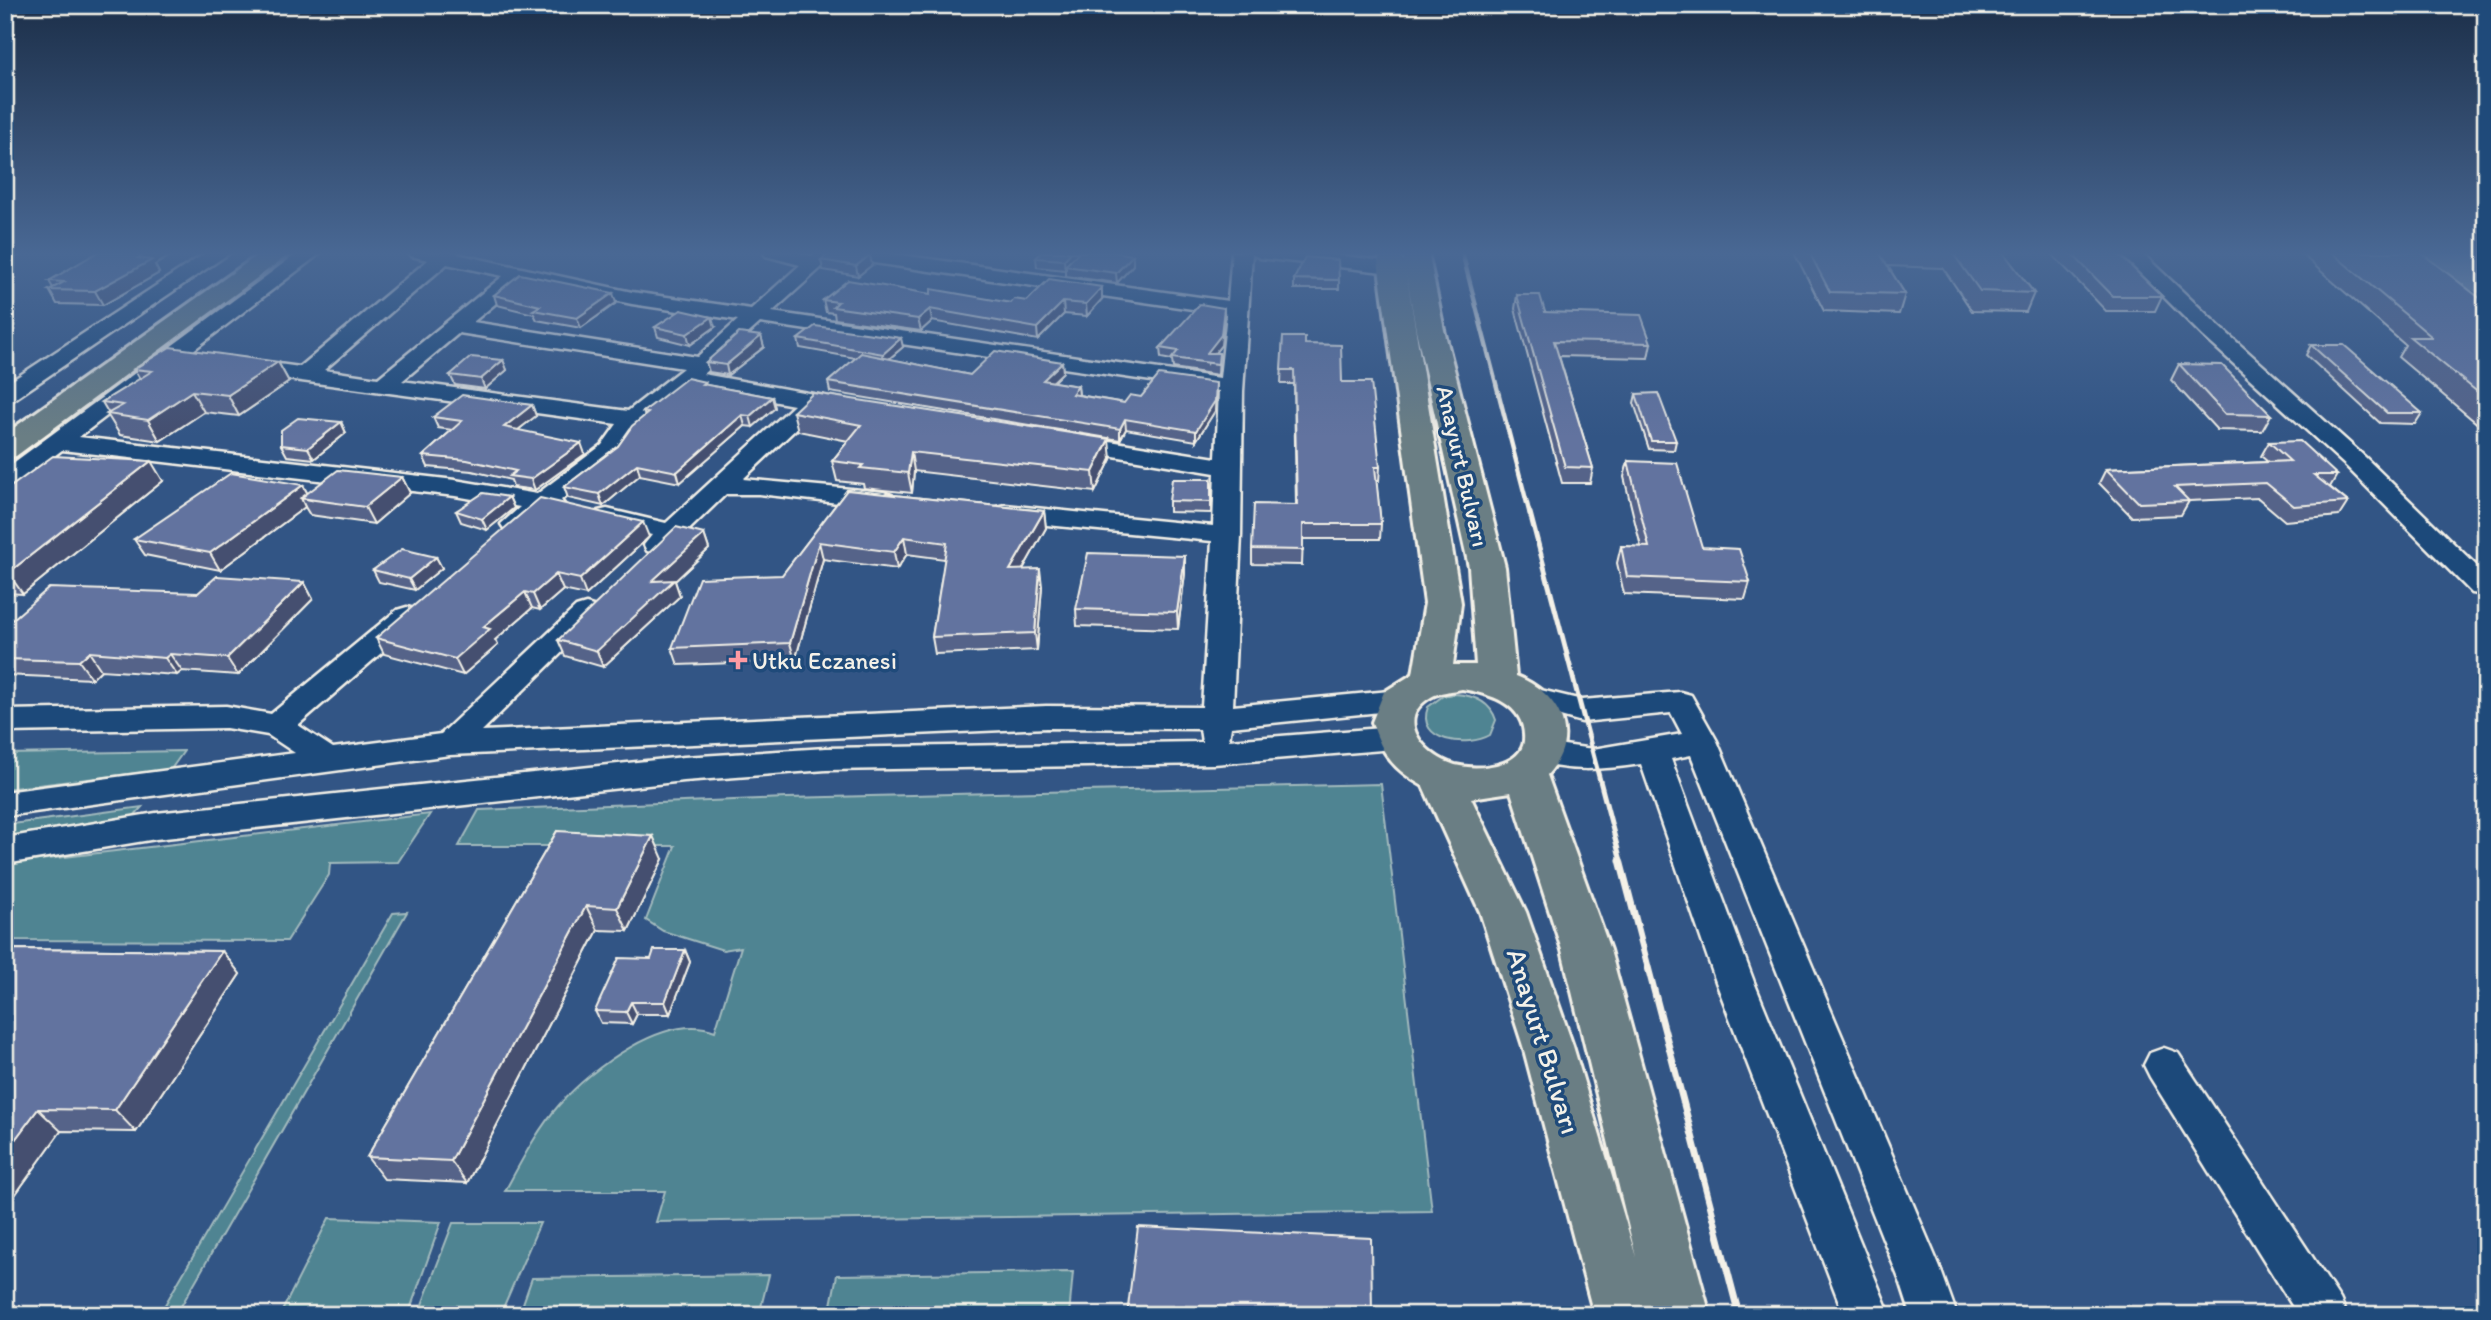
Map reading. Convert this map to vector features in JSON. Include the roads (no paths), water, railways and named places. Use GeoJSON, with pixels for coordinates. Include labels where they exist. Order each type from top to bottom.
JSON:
{"type":"FeatureCollection","features":[{"type":"Feature","properties":{"kind":"main road"},"geometry":{"type":"LineString","coordinates":[[5,417],[154,314]]}},
{"type":"Feature","properties":{"kind":"main road"},"geometry":{"type":"LineString","coordinates":[[5,449],[193,314]]}},
{"type":"Feature","properties":{"kind":"main road","name":"Anayurt Bulvarı"},"geometry":{"type":"LineString","coordinates":[[1406,314],[1443,603],[1416,690]]}},
{"type":"Feature","properties":{"kind":"main road","name":"Anayurt Bulvarı"},"geometry":{"type":"LineString","coordinates":[[1423,314],[1430,330],[1487,566],[1511,690]]}},
{"type":"Feature","properties":{"kind":"main road"},"geometry":{"type":"LineString","coordinates":[[1462,676],[1511,690],[1543,721],[1546,732],[1534,762],[1506,779],[1483,783],[1440,776],[1421,768],[1404,754],[1394,738],[1391,722],[1394,707],[1416,690],[1462,676]]}},
{"type":"Feature","properties":{"kind":"main road"},"geometry":{"type":"LineString","coordinates":[[1534,762],[1586,950],[1680,1315]]}},
{"type":"Feature","properties":{"kind":"main road","name":"Anayurt Bulvarı"},"geometry":{"type":"LineString","coordinates":[[1440,776],[1503,912],[1548,1046],[1624,1315]]}},
{"type":"Feature","properties":{"kind":"street"},"geometry":{"type":"LineString","coordinates":[[5,395],[128,314]]}},
{"type":"Feature","properties":{"kind":"street"},"geometry":{"type":"LineString","coordinates":[[5,481],[230,314]]}},
{"type":"Feature","properties":{"kind":"street"},"geometry":{"type":"LineString","coordinates":[[306,374],[377,314]]}},
{"type":"Feature","properties":{"kind":"street"},"geometry":{"type":"LineString","coordinates":[[384,384],[470,314]]}},
{"type":"Feature","properties":{"kind":"street"},"geometry":{"type":"LineString","coordinates":[[734,314],[1231,386]]}},
{"type":"Feature","properties":{"kind":"street"},"geometry":{"type":"LineString","coordinates":[[498,538],[611,450],[634,419],[760,314]]}},
{"type":"Feature","properties":{"kind":"street"},"geometry":{"type":"LineString","coordinates":[[1214,753],[1228,536],[1231,386],[1239,314]]}},
{"type":"Feature","properties":{"kind":"street"},"geometry":{"type":"LineString","coordinates":[[2193,314],[2356,462],[2483,587]]}},
{"type":"Feature","properties":{"kind":"street"},"geometry":{"type":"LineString","coordinates":[[454,326],[694,371],[812,401],[866,410]]}},
{"type":"Feature","properties":{"kind":"street"},"geometry":{"type":"LineString","coordinates":[[172,357],[199,360]]}},
{"type":"Feature","properties":{"kind":"street"},"geometry":{"type":"LineString","coordinates":[[226,363],[634,419]]}},
{"type":"Feature","properties":{"kind":"street"},"geometry":{"type":"LineString","coordinates":[[641,561],[812,401]]}},
{"type":"Feature","properties":{"kind":"street"},"geometry":{"type":"LineString","coordinates":[[1044,437],[1229,468]]}},
{"type":"Feature","properties":{"kind":"street"},"geometry":{"type":"LineString","coordinates":[[55,442],[455,488],[541,502],[671,532]]}},
{"type":"Feature","properties":{"kind":"street"},"geometry":{"type":"LineString","coordinates":[[719,487],[759,486],[909,503]]}},
{"type":"Feature","properties":{"kind":"street"},"geometry":{"type":"LineString","coordinates":[[977,510],[1228,536]]}},
{"type":"Feature","properties":{"kind":"street"},"geometry":{"type":"LineString","coordinates":[[277,726],[425,600]]}},
{"type":"Feature","properties":{"kind":"street"},"geometry":{"type":"LineString","coordinates":[[450,744],[600,600]]}},
{"type":"Feature","properties":{"kind":"street"},"geometry":{"type":"LineString","coordinates":[[5,804],[450,744],[1046,717],[1217,718],[1416,690]]}},
{"type":"Feature","properties":{"kind":"street"},"geometry":{"type":"LineString","coordinates":[[1511,690],[1582,711],[1679,702],[1701,741],[1924,1284],[1934,1315]]}},
{"type":"Feature","properties":{"kind":"street"},"geometry":{"type":"LineString","coordinates":[[5,721],[226,717],[277,726],[326,759]]}},
{"type":"Feature","properties":{"kind":"street"},"geometry":{"type":"LineString","coordinates":[[5,851],[156,826],[684,769],[826,759],[1214,753],[1394,738]]}},
{"type":"Feature","properties":{"kind":"street"},"geometry":{"type":"LineString","coordinates":[[1534,762],[1593,760],[1701,741]]}},
{"type":"Feature","properties":{"kind":"street"},"geometry":{"type":"LineString","coordinates":[[1652,751],[1735,982],[1867,1315]]}},
{"type":"Feature","properties":{"kind":"street"},"geometry":{"type":"LineString","coordinates":[[2164,1065],[2324,1315]]}},
{"type":"Feature","properties":{"kind":"railway"},"geometry":{"type":"LineString","coordinates":[[1478,314],[1530,515]]}},
{"type":"Feature","properties":{"kind":"railway"},"geometry":{"type":"LineString","coordinates":[[1530,513],[1621,861]]}},
{"type":"Feature","properties":{"kind":"railway"},"geometry":{"type":"LineString","coordinates":[[1620,860],[1739,1315]]}},
{"type":"Feature","properties":{"kind":"place","name":"Utku Eczanesi"},"geometry":{"type":"Point","coordinates":[738,660]}}]}
